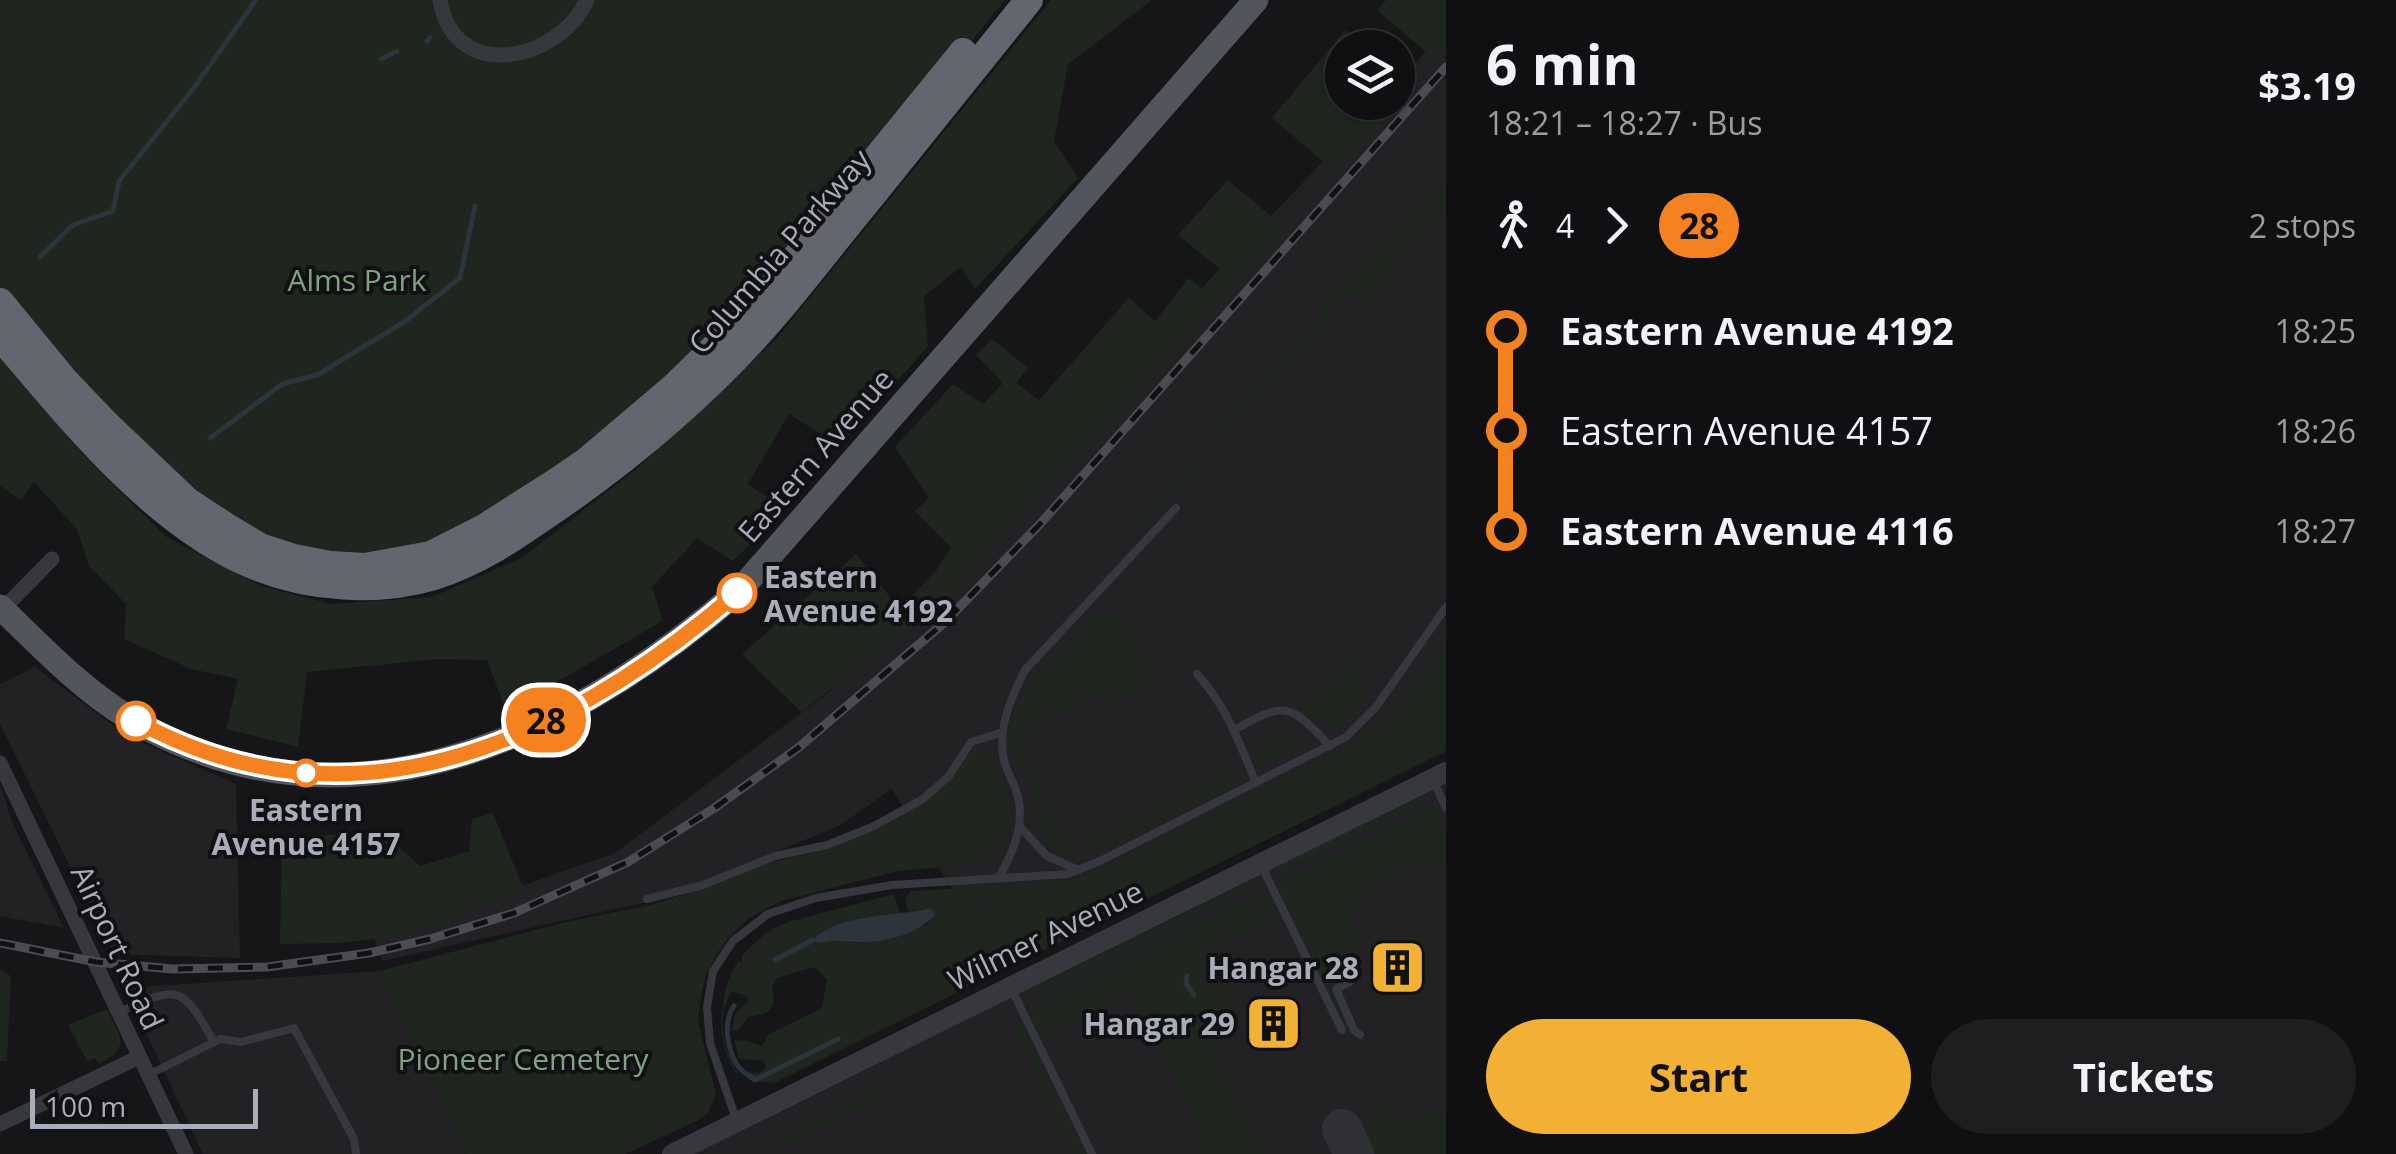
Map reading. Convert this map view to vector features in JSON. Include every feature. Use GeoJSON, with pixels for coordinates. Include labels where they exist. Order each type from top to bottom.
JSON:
{"type":"FeatureCollection","features":[{"type":"Feature","properties":{"kind":"highway","name":"Columbia Parkway"},"geometry":{"type":"LineString","coordinates":[[0,302],[106,424],[188,501],[224,526],[260,547],[330,565],[365,567],[431,555],[500,518],[587,461],[724,340],[754,309],[1005,0]]}},
{"type":"Feature","properties":{"kind":"highway","name":"Columbia Parkway"},"geometry":{"type":"LineString","coordinates":[[0,336],[128,478],[218,548],[257,567],[342,586],[382,586],[431,577],[473,562],[604,476],[697,395],[771,319],[1029,0]]}},
{"type":"Feature","properties":{"kind":"main road","name":"Eastern Avenue"},"geometry":{"type":"LineString","coordinates":[[1,609],[91,692],[126,716],[189,746],[245,765],[326,775],[403,770],[458,757],[568,710],[663,652],[740,590],[1256,0]]}},
{"type":"Feature","properties":{"kind":"street"},"geometry":{"type":"LineString","coordinates":[[440,0],[445,18],[461,41],[472,49],[500,56],[525,52],[556,39],[573,24],[586,0]]}},
{"type":"Feature","properties":{"kind":"street"},"geometry":{"type":"LineString","coordinates":[[1,609],[52,558]]}},
{"type":"Feature","properties":{"kind":"street","name":"Airport Road"},"geometry":{"type":"LineString","coordinates":[[0,763],[186,1154]]}},
{"type":"Feature","properties":{"kind":"street","name":"Wilmer Avenue"},"geometry":{"type":"LineString","coordinates":[[672,1154],[1439,775]]}},
{"type":"Feature","properties":{"kind":"street"},"geometry":{"type":"LineString","coordinates":[[0,1124],[139,1057]]}},
{"type":"Feature","properties":{"kind":"lane"},"geometry":{"type":"LineString","coordinates":[[998,878],[1011,858],[1020,826],[1018,798],[1004,759],[1003,732],[1009,702],[1024,670],[1176,508]]}},
{"type":"Feature","properties":{"kind":"lane"},"geometry":{"type":"LineString","coordinates":[[737,1122],[710,1044],[707,1007],[713,971],[732,942],[768,914],[816,898],[892,885],[1068,874],[1102,860],[1346,737],[1376,708],[1446,607]]}},
{"type":"Feature","properties":{"kind":"lane"},"geometry":{"type":"LineString","coordinates":[[1197,674],[1212,691],[1234,730],[1256,783]]}},
{"type":"Feature","properties":{"kind":"lane"},"geometry":{"type":"LineString","coordinates":[[1234,730],[1268,711],[1285,710],[1305,720],[1330,746]]}},
{"type":"Feature","properties":{"kind":"lane"},"geometry":{"type":"LineString","coordinates":[[647,899],[703,885],[774,856],[827,845],[872,827],[923,799],[949,776],[970,742],[1003,732]]}},
{"type":"Feature","properties":{"kind":"lane"},"geometry":{"type":"LineString","coordinates":[[1439,775],[1446,808]]}},
{"type":"Feature","properties":{"kind":"lane"},"geometry":{"type":"LineString","coordinates":[[1020,826],[1047,856],[1078,870]]}},
{"type":"Feature","properties":{"kind":"lane"},"geometry":{"type":"LineString","coordinates":[[1260,862],[1342,1030]]}},
{"type":"Feature","properties":{"kind":"lane"},"geometry":{"type":"LineString","coordinates":[[1350,982],[1336,989],[1354,1030],[1360,1035]]}},
{"type":"Feature","properties":{"kind":"lane"},"geometry":{"type":"LineString","coordinates":[[1010,986],[1092,1154]]}},
{"type":"Feature","properties":{"kind":"lane"},"geometry":{"type":"LineString","coordinates":[[119,1012],[161,993],[175,994],[187,1001],[214,1042]]}},
{"type":"Feature","properties":{"kind":"lane"},"geometry":{"type":"LineString","coordinates":[[148,1076],[220,1039],[241,1042],[294,1028],[354,1139],[356,1154]]}},
{"type":"Feature","properties":{"kind":"shaded area"},"geometry":{"type":"Polygon","coordinates":[[[1446,30],[1446,751],[1001,971],[892,789],[839,826],[661,899],[382,961],[374,938],[615,853],[833,689],[830,683],[1362,120],[1415,120],[1415,63],[1446,30]]]}},
{"type":"Feature","properties":{"kind":"shaded area"},"geometry":{"type":"Polygon","coordinates":[[[35,667],[127,736],[236,784],[240,958],[113,954],[0,724],[0,684],[35,667]]]}},
{"type":"Feature","properties":{"kind":"shaded area"},"geometry":{"type":"Polygon","coordinates":[[[1446,783],[1446,1154],[694,1154],[1278,866],[1446,783]]]}},
{"type":"Feature","properties":{"kind":"shaded area"},"geometry":{"type":"Polygon","coordinates":[[[0,784],[12,822],[64,928],[0,916],[0,784]]]}},
{"type":"Feature","properties":{"kind":"shaded area"},"geometry":{"type":"Polygon","coordinates":[[[931,908],[935,914],[930,920],[896,937],[869,942],[813,940],[852,920],[931,908]]]}},
{"type":"Feature","properties":{"kind":"shaded area"},"geometry":{"type":"Polygon","coordinates":[[[380,971],[466,1154],[203,1154],[125,988],[380,971]]]}},
{"type":"Feature","properties":{"kind":"green space","name":"Alms Park"},"geometry":{"type":"Polygon","coordinates":[[[0,0],[1005,0],[754,309],[484,528],[357,566],[224,526],[0,302],[0,0]]]}},
{"type":"Feature","properties":{"kind":"green space"},"geometry":{"type":"Polygon","coordinates":[[[1051,0],[1152,0],[1068,64],[1054,141],[1078,178],[975,289],[961,267],[924,296],[928,346],[840,446],[789,414],[748,484],[785,510],[733,561],[697,538],[652,587],[663,621],[506,711],[487,660],[437,659],[307,672],[298,747],[226,729],[238,679],[191,669],[124,639],[126,604],[89,566],[77,529],[34,482],[21,500],[0,486],[0,358],[83,454],[165,536],[261,586],[331,604],[432,597],[523,557],[634,471],[776,339],[1051,0]]]}},
{"type":"Feature","properties":{"kind":"green space"},"geometry":{"type":"Polygon","coordinates":[[[1386,0],[1446,0],[1446,54],[1439,63],[1415,42],[1415,30],[1400,30],[1377,10],[1386,0]]]}},
{"type":"Feature","properties":{"kind":"green space"},"geometry":{"type":"Polygon","coordinates":[[[1325,54],[1325,120],[1387,120],[1338,174],[1272,118],[1325,54]]]}},
{"type":"Feature","properties":{"kind":"green space"},"geometry":{"type":"Polygon","coordinates":[[[1446,178],[1446,223],[1439,219],[1387,265],[1397,273],[1367,306],[1350,291],[1074,602],[1159,496],[1312,325],[1335,283],[1341,284],[1446,178]]]}},
{"type":"Feature","properties":{"kind":"green space"},"geometry":{"type":"Polygon","coordinates":[[[1228,180],[1288,230],[928,616],[801,712],[742,654],[856,554],[895,603],[921,595],[951,547],[915,511],[929,498],[895,447],[953,384],[983,404],[1003,383],[976,355],[992,339],[1028,368],[1016,383],[1039,400],[1129,298],[1155,321],[1189,278],[1202,288],[1220,269],[1178,235],[1228,180]]]}},
{"type":"Feature","properties":{"kind":"green space"},"geometry":{"type":"Polygon","coordinates":[[[1101,613],[1119,617],[1141,635],[1137,641],[1157,680],[1109,702],[1104,693],[1025,731],[1030,743],[1021,748],[1064,836],[1076,833],[1070,836],[1067,849],[1083,849],[1087,846],[1084,840],[1226,770],[1222,759],[1232,760],[1236,770],[1233,783],[1110,845],[1073,854],[1061,852],[1046,840],[1010,739],[1011,717],[1030,683],[1048,662],[1085,622],[1101,613]]]}},
{"type":"Feature","properties":{"kind":"green space"},"geometry":{"type":"Polygon","coordinates":[[[1446,637],[1446,751],[774,1083],[759,1081],[743,1072],[760,1072],[766,1068],[765,1062],[739,1059],[734,1040],[762,1046],[769,1034],[822,1008],[827,979],[814,967],[777,978],[772,987],[774,1003],[767,1013],[749,1017],[738,1030],[731,1031],[736,1012],[748,1002],[747,996],[732,992],[722,1020],[728,980],[738,961],[742,962],[742,955],[772,929],[894,894],[900,914],[865,918],[819,943],[885,940],[928,924],[931,908],[908,912],[905,898],[911,891],[980,887],[985,919],[990,925],[995,922],[986,886],[1023,884],[1026,890],[1026,884],[1096,872],[1271,787],[1274,792],[1274,786],[1339,752],[1383,720],[1436,653],[1440,654],[1446,637]]]}},
{"type":"Feature","properties":{"kind":"green space"},"geometry":{"type":"Polygon","coordinates":[[[1347,660],[1363,679],[1363,702],[1350,720],[1330,725],[1301,707],[1330,684],[1347,660]]]}},
{"type":"Feature","properties":{"kind":"green space"},"geometry":{"type":"Polygon","coordinates":[[[1280,727],[1296,750],[1272,762],[1260,762],[1250,749],[1260,745],[1267,732],[1280,727]]]}},
{"type":"Feature","properties":{"kind":"green space","name":"Pioneer Cemetery"},"geometry":{"type":"Polygon","coordinates":[[[990,753],[1010,806],[1011,827],[1004,844],[991,856],[975,864],[898,871],[781,901],[749,918],[730,936],[706,975],[700,1001],[698,1022],[716,1094],[708,1113],[625,1154],[466,1154],[380,971],[562,923],[650,905],[715,885],[760,865],[827,849],[874,830],[926,801],[952,778],[965,755],[990,753]]]}},
{"type":"Feature","properties":{"kind":"green space"},"geometry":{"type":"Polygon","coordinates":[[[1419,796],[1426,800],[1277,874],[1278,866],[1419,796]]]}},
{"type":"Feature","properties":{"kind":"green space"},"geometry":{"type":"Polygon","coordinates":[[[1435,806],[1446,825],[1446,865],[1438,855],[1353,898],[1358,909],[1350,914],[1361,944],[1350,950],[1354,959],[1337,961],[1334,974],[1338,981],[1329,986],[1356,1038],[1352,1040],[1276,884],[1435,806]]]}},
{"type":"Feature","properties":{"kind":"green space"},"geometry":{"type":"Polygon","coordinates":[[[493,813],[525,892],[405,935],[342,943],[280,944],[282,835],[386,835],[420,866],[469,851],[472,819],[493,813]]]}},
{"type":"Feature","properties":{"kind":"green space"},"geometry":{"type":"Polygon","coordinates":[[[1249,881],[1255,885],[1028,997],[1029,989],[1249,881]]]}},
{"type":"Feature","properties":{"kind":"green space"},"geometry":{"type":"Polygon","coordinates":[[[1264,890],[1277,912],[1273,915],[1275,919],[1204,955],[1211,980],[1215,978],[1220,988],[1226,986],[1231,991],[1240,1010],[1216,1022],[1214,1030],[1219,1045],[1212,1050],[1264,1154],[1204,1154],[1204,1140],[1131,993],[1048,1034],[1051,1042],[1045,1044],[1027,1007],[1264,890]]]}},
{"type":"Feature","properties":{"kind":"green space"},"geometry":{"type":"Polygon","coordinates":[[[0,969],[11,976],[7,1061],[0,1061],[0,969]]]}},
{"type":"Feature","properties":{"kind":"green space"},"geometry":{"type":"Polygon","coordinates":[[[107,1009],[119,1034],[119,1047],[99,1064],[95,1058],[87,1061],[68,1025],[107,1009]]]}},
{"type":"Feature","properties":{"kind":"green space"},"geometry":{"type":"Polygon","coordinates":[[[1020,1020],[1086,1154],[1073,1154],[1029,1068],[1033,1065],[1012,1024],[1020,1020]]]}},
{"type":"Feature","properties":{"kind":"green space"},"geometry":{"type":"Polygon","coordinates":[[[722,1024],[737,1074],[723,1040],[722,1024]]]}},
{"type":"Feature","properties":{"kind":"green space"},"geometry":{"type":"Polygon","coordinates":[[[879,1087],[885,1102],[877,1099],[789,1143],[782,1143],[778,1137],[879,1087]]]}},
{"type":"Feature","properties":{"kind":"green space"},"geometry":{"type":"Polygon","coordinates":[[[1391,1104],[1402,1125],[1446,1104],[1446,1154],[1373,1154],[1360,1127],[1364,1118],[1391,1104]]]}},
{"type":"Feature","properties":{"kind":"waterway"},"geometry":{"type":"LineString","coordinates":[[40,257],[73,225],[113,211],[119,181],[193,89],[256,0]]}},
{"type":"Feature","properties":{"kind":"waterway"},"geometry":{"type":"LineString","coordinates":[[427,41],[430,38]]}},
{"type":"Feature","properties":{"kind":"waterway"},"geometry":{"type":"LineString","coordinates":[[381,59],[397,51]]}},
{"type":"Feature","properties":{"kind":"waterway"},"geometry":{"type":"LineString","coordinates":[[210,438],[282,384],[317,375],[404,322],[460,278],[475,206]]}},
{"type":"Feature","properties":{"kind":"waterway"},"geometry":{"type":"LineString","coordinates":[[775,960],[813,940]]}},
{"type":"Feature","properties":{"kind":"waterway"},"geometry":{"type":"LineString","coordinates":[[1187,976],[1186,983],[1194,995]]}},
{"type":"Feature","properties":{"kind":"waterway"},"geometry":{"type":"LineString","coordinates":[[734,1006],[727,1026],[730,1049],[740,1068],[755,1080],[838,1039]]}},
{"type":"Feature","properties":{"kind":"taxiway"},"geometry":{"type":"LineString","coordinates":[[1342,1129],[1354,1154]]}},
{"type":"Feature","properties":{"kind":"railway"},"geometry":{"type":"LineString","coordinates":[[0,943],[96,962],[173,969],[267,967],[369,953],[430,939],[514,913],[628,862],[713,809],[798,748],[945,622],[1040,524],[1446,67]]}},
{"type":"Feature","properties":{"kind":"bus line","name":"28"},"geometry":{"type":"LineString","coordinates":[[136,721],[222,758],[291,772],[362,774],[438,763],[568,710],[663,652],[737,593]]}},
{"type":"Feature","properties":{"kind":"place","name":"Eastern Avenue 4192"},"geometry":{"type":"Point","coordinates":[737,593]}},
{"type":"Feature","properties":{"kind":"place","name":"Eastern Avenue 4157"},"geometry":{"type":"Point","coordinates":[306,773]}},
{"type":"Feature","properties":{"kind":"place","name":"Hangar 28"},"geometry":{"type":"Point","coordinates":[1398,967]}},
{"type":"Feature","properties":{"kind":"place","name":"Hangar 29"},"geometry":{"type":"Point","coordinates":[1274,1023]}}]}
